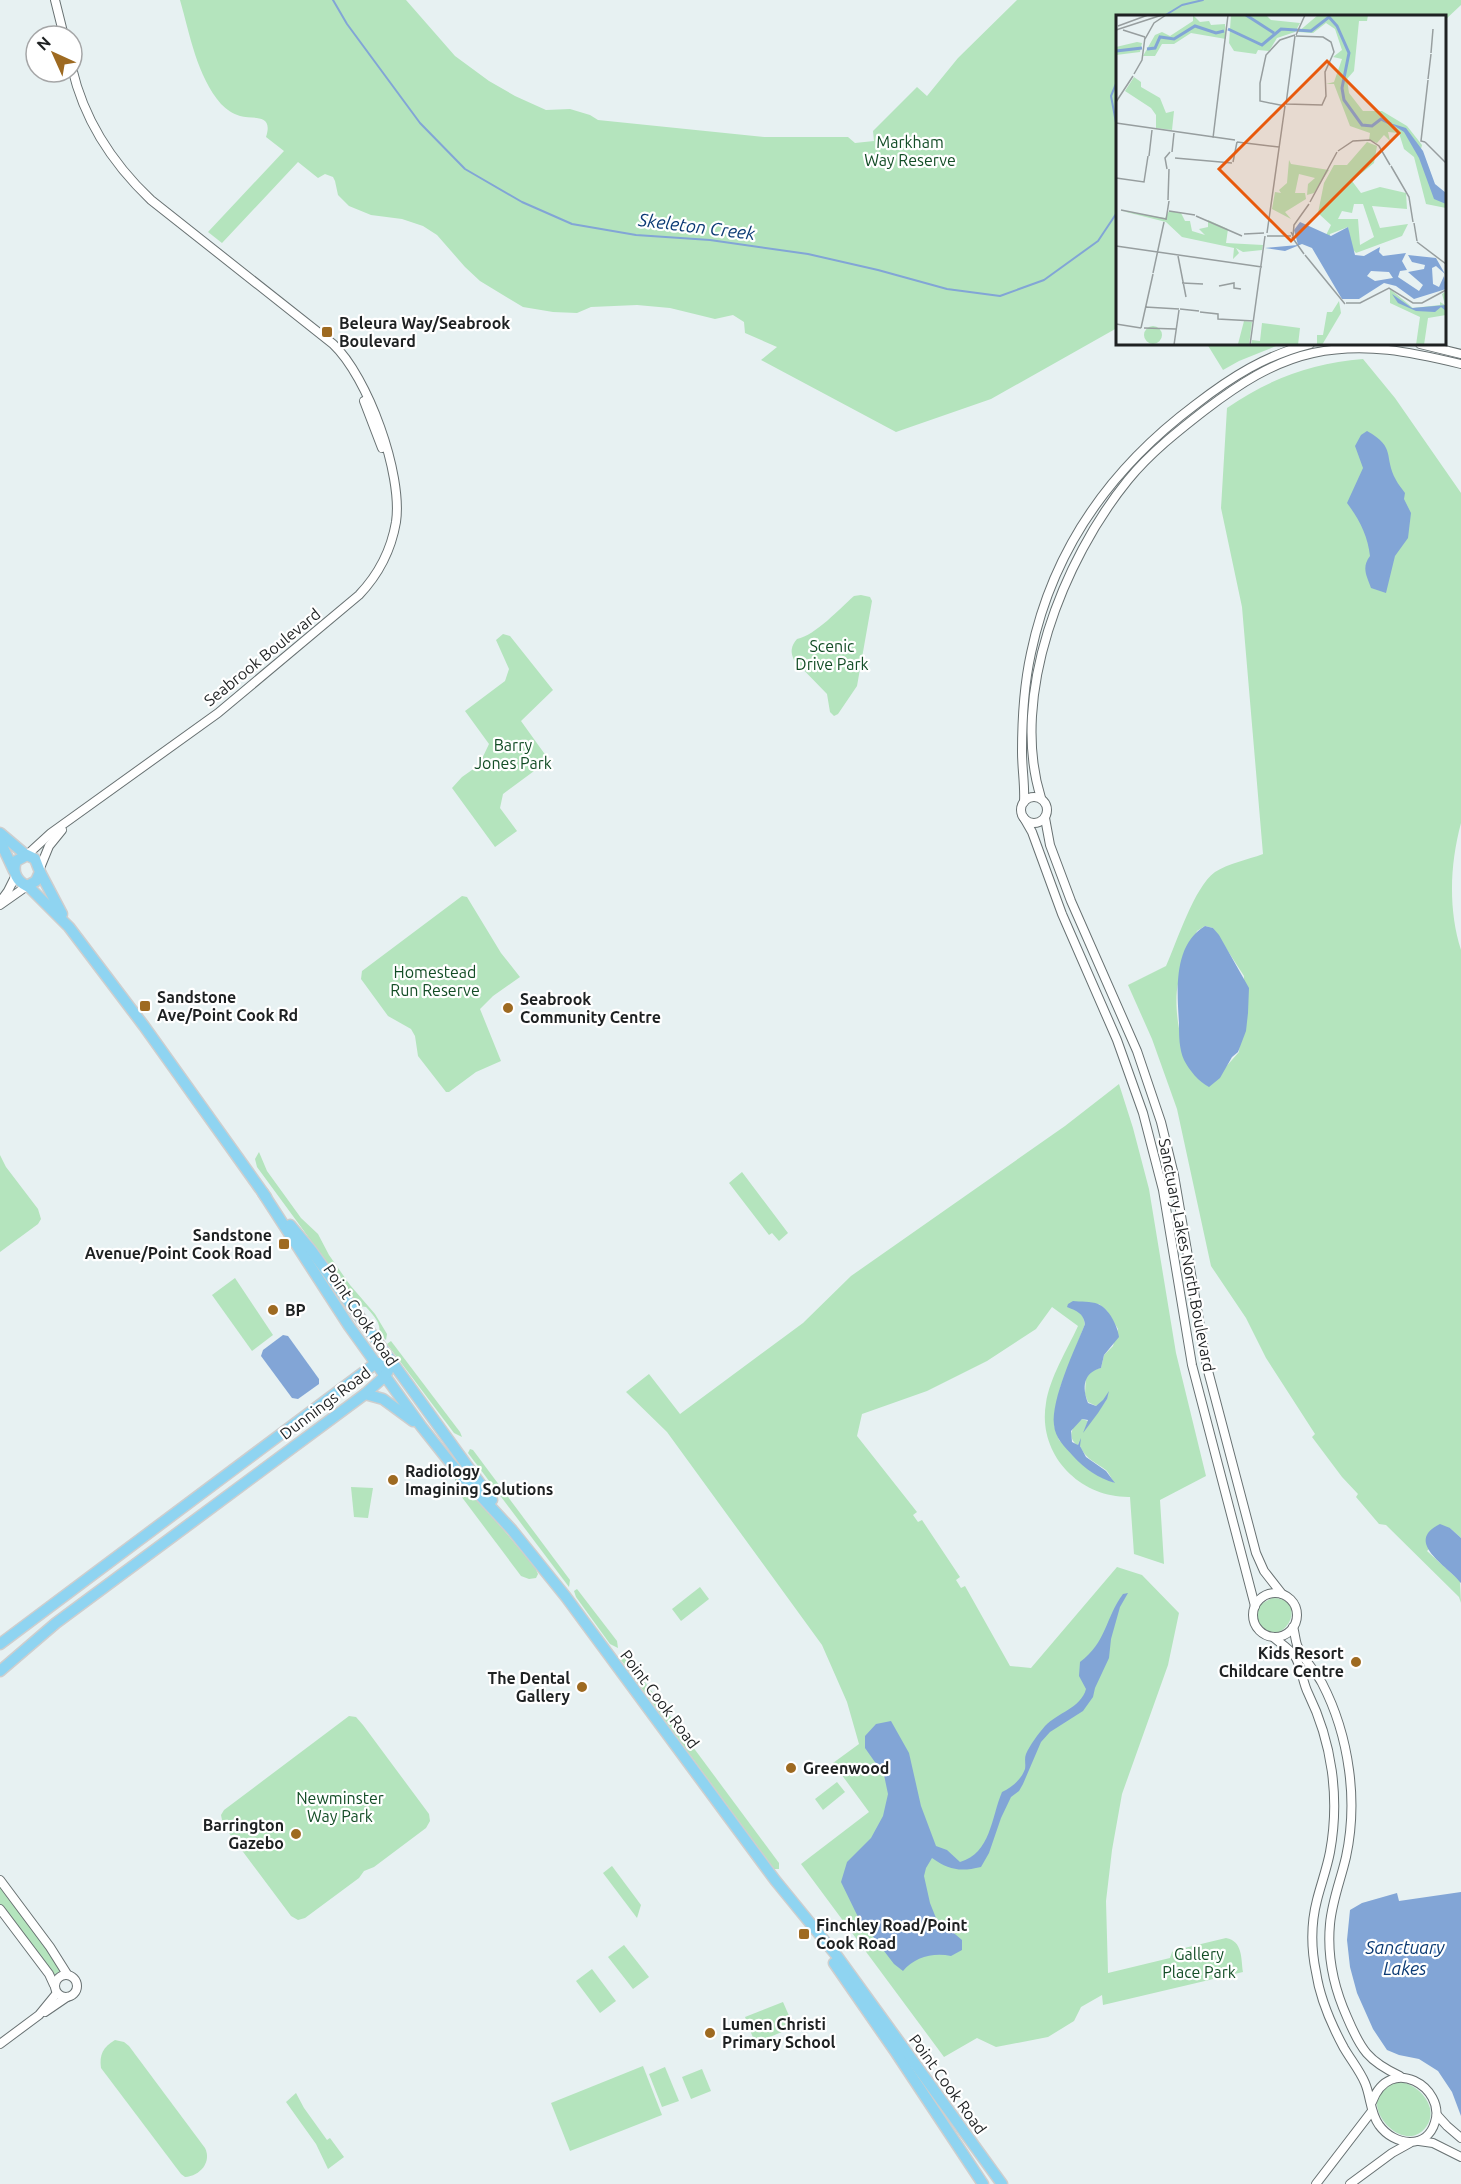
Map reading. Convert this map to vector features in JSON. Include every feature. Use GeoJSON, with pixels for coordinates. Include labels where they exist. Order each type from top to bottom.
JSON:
{"type":"FeatureCollection","features":[{"type":"Feature","properties":{"kind":"main road"},"geometry":{"type":"LineString","coordinates":[[0,833],[26,855],[35,859],[40,870],[39,878],[27,886],[18,880],[0,841]]}},
{"type":"Feature","properties":{"kind":"main road"},"geometry":{"type":"LineString","coordinates":[[15,873],[16,861],[26,855]]}},
{"type":"Feature","properties":{"kind":"main road","name":"Point Cook Road"},"geometry":{"type":"LineString","coordinates":[[40,870],[69,927]]}},
{"type":"Feature","properties":{"kind":"main road","name":"Point Cook Road"},"geometry":{"type":"LineString","coordinates":[[27,886],[69,927],[154,1040],[263,1193],[376,1363],[421,1426],[452,1466],[512,1530]]}},
{"type":"Feature","properties":{"kind":"main road","name":"Point Cook Road"},"geometry":{"type":"LineString","coordinates":[[263,1193],[311,1250],[457,1449],[512,1530],[810,1921],[864,1999],[1000,2184]]}},
{"type":"Feature","properties":{"kind":"main road","name":"Dunnings Road"},"geometry":{"type":"LineString","coordinates":[[0,1644],[376,1363],[392,1362]]}},
{"type":"Feature","properties":{"kind":"main road","name":"Dunnings Road"},"geometry":{"type":"LineString","coordinates":[[0,1671],[56,1623],[365,1394],[385,1376],[392,1362]]}},
{"type":"Feature","properties":{"kind":"main road"},"geometry":{"type":"LineString","coordinates":[[365,1394],[383,1398],[421,1426]]}},
{"type":"Feature","properties":{"kind":"main road"},"geometry":{"type":"LineString","coordinates":[[452,1466],[457,1449]]}},
{"type":"Feature","properties":{"kind":"main road","name":"Point Cook Road"},"geometry":{"type":"LineString","coordinates":[[864,1999],[983,2184]]}},
{"type":"Feature","properties":{"kind":"main road"},"geometry":{"type":"LineString","coordinates":[[942,2123],[952,2116]]}},
{"type":"Feature","properties":{"kind":"street"},"geometry":{"type":"LineString","coordinates":[[55,0],[61,24]]}},
{"type":"Feature","properties":{"kind":"street","name":"Seabrook Boulevard"},"geometry":{"type":"LineString","coordinates":[[26,855],[51,833],[224,708],[347,606],[370,584],[387,556],[396,520],[397,501],[378,422],[348,359],[333,344],[167,213],[133,182],[97,135],[76,84]]}},
{"type":"Feature","properties":{"kind":"street"},"geometry":{"type":"LineString","coordinates":[[1307,345],[1261,361],[1242,371],[1183,414],[1123,469],[1079,529],[1054,579],[1031,652],[1023,712],[1022,754],[1025,782],[1021,811],[1024,818],[1035,823],[1045,818],[1048,809],[1041,798],[1035,780],[1032,748],[1038,671],[1049,627],[1062,593],[1090,534],[1115,497],[1142,465],[1169,438],[1237,386],[1253,376],[1290,360],[1334,350],[1374,347],[1461,364]]}},
{"type":"Feature","properties":{"kind":"street"},"geometry":{"type":"LineString","coordinates":[[1424,345],[1461,354]]}},
{"type":"Feature","properties":{"kind":"street"},"geometry":{"type":"LineString","coordinates":[[1024,802],[1030,797],[1041,798]]}},
{"type":"Feature","properties":{"kind":"street","name":"Sanctuary Lakes North Boulevard"},"geometry":{"type":"LineString","coordinates":[[1024,818],[1032,832],[1057,903],[1117,1040],[1143,1113],[1164,1198],[1192,1365],[1255,1606]]}},
{"type":"Feature","properties":{"kind":"street","name":"Sanctuary Lakes North Boulevard"},"geometry":{"type":"LineString","coordinates":[[1045,818],[1050,845],[1067,889],[1133,1041],[1157,1107],[1174,1175],[1209,1375],[1256,1553],[1264,1571],[1282,1594]]}},
{"type":"Feature","properties":{"kind":"street","name":"Seabrook Boulevard"},"geometry":{"type":"LineString","coordinates":[[40,870],[49,846],[70,821]]}},
{"type":"Feature","properties":{"kind":"street"},"geometry":{"type":"LineString","coordinates":[[0,903],[15,873]]}},
{"type":"Feature","properties":{"kind":"street"},"geometry":{"type":"LineString","coordinates":[[0,903],[27,886]]}},
{"type":"Feature","properties":{"kind":"street"},"geometry":{"type":"LineString","coordinates":[[1273,1637],[1285,1635],[1293,1627],[1297,1614],[1291,1600],[1282,1594],[1275,1593],[1263,1596],[1255,1606],[1253,1616],[1257,1627],[1292,1652],[1297,1660],[1322,1725],[1334,1780],[1333,1832],[1328,1864],[1317,1901],[1313,1925],[1314,1959],[1320,1991],[1332,2025],[1363,2079],[1376,2121],[1387,2134],[1397,2140],[1433,2143],[1461,2157]]}},
{"type":"Feature","properties":{"kind":"street"},"geometry":{"type":"LineString","coordinates":[[1293,1627],[1297,1645],[1326,1691],[1341,1733],[1351,1784],[1350,1832],[1333,1905],[1329,1941],[1335,1983],[1344,2009],[1369,2057],[1378,2066],[1415,2081],[1426,2090],[1437,2115],[1453,2133],[1461,2138]]}},
{"type":"Feature","properties":{"kind":"street"},"geometry":{"type":"LineString","coordinates":[[1333,1832],[1350,1832]]}},
{"type":"Feature","properties":{"kind":"street"},"geometry":{"type":"LineString","coordinates":[[0,1880],[68,1974],[75,1978],[78,1986],[75,1993],[39,2015],[0,2044]]}},
{"type":"Feature","properties":{"kind":"street"},"geometry":{"type":"LineString","coordinates":[[1317,1901],[1333,1905]]}},
{"type":"Feature","properties":{"kind":"street"},"geometry":{"type":"LineString","coordinates":[[0,1909],[49,1974],[56,1989],[62,1996],[67,1997]]}},
{"type":"Feature","properties":{"kind":"street"},"geometry":{"type":"LineString","coordinates":[[39,2015],[56,1989],[57,1978],[68,1974]]}},
{"type":"Feature","properties":{"kind":"street"},"geometry":{"type":"LineString","coordinates":[[1316,2184],[1372,2106],[1381,2087],[1400,2076]]}},
{"type":"Feature","properties":{"kind":"street"},"geometry":{"type":"LineString","coordinates":[[1350,2184],[1392,2153],[1415,2142],[1432,2129],[1437,2115]]}},
{"type":"Feature","properties":{"kind":"green space","name":"Markham Way Reserve"},"geometry":{"type":"Polygon","coordinates":[[[180,0],[406,0],[455,56],[489,81],[546,110],[570,109],[598,120],[764,137],[848,137],[855,143],[874,141],[873,131],[917,87],[927,96],[958,58],[1017,0],[1461,0],[1461,5],[1446,19],[1446,15],[1116,15],[1116,329],[991,399],[896,432],[761,360],[777,347],[745,333],[744,322],[733,315],[715,319],[670,308],[637,305],[591,307],[577,313],[523,307],[480,281],[437,235],[423,226],[402,219],[371,215],[349,206],[338,195],[333,177],[325,174],[318,178],[298,162],[222,243],[208,232],[284,151],[266,137],[268,129],[264,120],[240,116],[221,104],[206,81],[195,55],[180,0]]]}},
{"type":"Feature","properties":{"kind":"green space"},"geometry":{"type":"Polygon","coordinates":[[[1208,345],[1279,345],[1239,361],[1223,370],[1208,345]]]}},
{"type":"Feature","properties":{"kind":"green space"},"geometry":{"type":"Polygon","coordinates":[[[1363,359],[1395,398],[1461,493],[1461,823],[1453,870],[1452,903],[1461,950],[1461,1538],[1450,1528],[1427,1551],[1460,1581],[1461,1603],[1459,1597],[1386,1525],[1379,1524],[1356,1497],[1358,1494],[1312,1437],[1315,1434],[1266,1358],[1246,1318],[1211,1266],[1177,1109],[1152,1039],[1128,985],[1166,966],[1193,902],[1207,879],[1226,866],[1263,854],[1242,607],[1221,508],[1227,408],[1259,389],[1292,374],[1344,361],[1363,359]],[[1205,926],[1197,931],[1182,971],[1177,995],[1178,1024],[1186,1055],[1192,1069],[1209,1086],[1239,1052],[1244,976],[1213,928],[1205,926]]]}},
{"type":"Feature","properties":{"kind":"green space","name":"Scenic Drive Park"},"geometry":{"type":"Polygon","coordinates":[[[854,596],[870,597],[872,601],[857,686],[838,714],[834,716],[830,712],[827,694],[794,660],[793,644],[797,639],[819,627],[854,596]]]}},
{"type":"Feature","properties":{"kind":"green space","name":"Barry Jones Park"},"geometry":{"type":"Polygon","coordinates":[[[503,634],[510,636],[553,690],[521,721],[549,760],[503,794],[500,808],[517,831],[495,847],[452,788],[462,777],[479,765],[489,744],[465,711],[505,681],[509,669],[496,640],[503,634]]]}},
{"type":"Feature","properties":{"kind":"green space","name":"Homestead Run Reserve"},"geometry":{"type":"Polygon","coordinates":[[[462,896],[467,897],[501,953],[520,977],[493,996],[480,1009],[501,1061],[476,1072],[446,1092],[418,1056],[415,1036],[411,1029],[388,1016],[361,979],[362,971],[462,896]]]}},
{"type":"Feature","properties":{"kind":"green space","name":"Gallery Place Park"},"geometry":{"type":"Polygon","coordinates":[[[1119,1084],[1149,1189],[1176,1353],[1206,1476],[1160,1500],[1164,1564],[1134,1554],[1130,1497],[1095,1490],[1079,1481],[1055,1456],[1048,1440],[1045,1422],[1048,1393],[1078,1326],[1052,1307],[1036,1329],[987,1361],[927,1391],[862,1414],[857,1436],[917,1512],[913,1515],[918,1522],[922,1520],[960,1577],[956,1580],[961,1588],[965,1586],[1010,1666],[1031,1668],[1117,1567],[1142,1575],[1179,1613],[1168,1665],[1122,1794],[1106,1901],[1108,1973],[1170,1958],[1172,1952],[1176,1950],[1226,1938],[1236,1943],[1238,1947],[1243,1972],[1103,2005],[1102,1995],[1081,2007],[1074,2021],[1048,2037],[996,2047],[977,2038],[944,2057],[801,1864],[869,1812],[833,1763],[859,1744],[847,1702],[822,1645],[667,1432],[626,1392],[649,1374],[680,1414],[803,1323],[851,1276],[1065,1126],[1119,1084]],[[1099,1304],[1079,1311],[1085,1324],[1060,1388],[1054,1425],[1059,1440],[1114,1483],[1106,1470],[1086,1455],[1079,1442],[1078,1446],[1074,1443],[1071,1435],[1075,1425],[1082,1419],[1088,1421],[1085,1429],[1107,1399],[1096,1406],[1088,1402],[1085,1394],[1086,1376],[1093,1370],[1101,1368],[1104,1355],[1113,1346],[1118,1329],[1107,1311],[1099,1304]]]}},
{"type":"Feature","properties":{"kind":"green space"},"geometry":{"type":"Polygon","coordinates":[[[259,1152],[267,1171],[301,1218],[318,1234],[329,1255],[350,1285],[375,1314],[387,1334],[386,1340],[379,1333],[378,1322],[374,1316],[366,1307],[359,1306],[257,1167],[255,1159],[259,1152]]]}},
{"type":"Feature","properties":{"kind":"green space"},"geometry":{"type":"Polygon","coordinates":[[[0,1155],[6,1167],[38,1209],[41,1219],[38,1224],[0,1252],[0,1155]]]}},
{"type":"Feature","properties":{"kind":"green space"},"geometry":{"type":"Polygon","coordinates":[[[742,1172],[788,1233],[779,1241],[772,1233],[769,1235],[729,1183],[742,1172]]]}},
{"type":"Feature","properties":{"kind":"green space"},"geometry":{"type":"Polygon","coordinates":[[[235,1278],[273,1335],[252,1351],[212,1295],[235,1278]]]}},
{"type":"Feature","properties":{"kind":"green space"},"geometry":{"type":"Polygon","coordinates":[[[391,1341],[462,1437],[454,1433],[387,1344],[391,1341]]]}},
{"type":"Feature","properties":{"kind":"green space"},"geometry":{"type":"Polygon","coordinates":[[[470,1449],[570,1580],[569,1587],[468,1453],[470,1449]]]}},
{"type":"Feature","properties":{"kind":"green space"},"geometry":{"type":"Polygon","coordinates":[[[457,1475],[535,1567],[538,1574],[536,1578],[529,1579],[521,1576],[455,1488],[455,1476],[457,1475]]]}},
{"type":"Feature","properties":{"kind":"green space"},"geometry":{"type":"Polygon","coordinates":[[[351,1487],[373,1488],[368,1518],[354,1517],[351,1487]]]}},
{"type":"Feature","properties":{"kind":"green space"},"geometry":{"type":"Polygon","coordinates":[[[700,1587],[709,1599],[681,1621],[672,1609],[700,1587]]]}},
{"type":"Feature","properties":{"kind":"green space"},"geometry":{"type":"Polygon","coordinates":[[[577,1589],[617,1641],[618,1648],[610,1644],[576,1597],[574,1591],[577,1589]]]}},
{"type":"Feature","properties":{"kind":"green space"},"geometry":{"type":"Polygon","coordinates":[[[1272,1598],[1284,1600],[1290,1606],[1292,1614],[1284,1629],[1277,1633],[1269,1632],[1261,1626],[1258,1618],[1261,1604],[1272,1598]]]}},
{"type":"Feature","properties":{"kind":"green space"},"geometry":{"type":"Polygon","coordinates":[[[623,1656],[627,1658],[779,1863],[779,1869],[774,1869],[766,1859],[621,1660],[623,1656]]]}},
{"type":"Feature","properties":{"kind":"green space","name":"Newminster Way Park"},"geometry":{"type":"Polygon","coordinates":[[[349,1716],[356,1717],[363,1725],[429,1814],[430,1821],[426,1828],[374,1867],[364,1871],[359,1878],[305,1918],[298,1920],[291,1916],[223,1825],[221,1815],[224,1810],[349,1716]]]}},
{"type":"Feature","properties":{"kind":"green space"},"geometry":{"type":"Polygon","coordinates":[[[837,1782],[845,1792],[823,1810],[815,1799],[837,1782]]]}},
{"type":"Feature","properties":{"kind":"green space"},"geometry":{"type":"Polygon","coordinates":[[[612,1866],[641,1905],[637,1918],[603,1873],[612,1866]]]}},
{"type":"Feature","properties":{"kind":"green space"},"geometry":{"type":"Polygon","coordinates":[[[0,1885],[50,1952],[60,1971],[53,1976],[0,1905],[0,1885]]]}},
{"type":"Feature","properties":{"kind":"green space"},"geometry":{"type":"Polygon","coordinates":[[[624,1945],[649,1977],[633,1989],[608,1957],[624,1945]]]}},
{"type":"Feature","properties":{"kind":"green space"},"geometry":{"type":"Polygon","coordinates":[[[592,1969],[616,2001],[600,2013],[576,1981],[592,1969]]]}},
{"type":"Feature","properties":{"kind":"green space"},"geometry":{"type":"Polygon","coordinates":[[[783,2002],[794,2027],[755,2043],[745,2017],[783,2002]]]}},
{"type":"Feature","properties":{"kind":"green space"},"geometry":{"type":"Polygon","coordinates":[[[115,2040],[129,2046],[205,2148],[206,2163],[200,2171],[185,2177],[181,2174],[101,2068],[103,2052],[107,2045],[115,2040]]]}},
{"type":"Feature","properties":{"kind":"green space"},"geometry":{"type":"Polygon","coordinates":[[[643,2066],[662,2115],[570,2151],[551,2103],[643,2066]]]}},
{"type":"Feature","properties":{"kind":"green space"},"geometry":{"type":"Polygon","coordinates":[[[665,2067],[679,2101],[662,2107],[649,2074],[665,2067]]]}},
{"type":"Feature","properties":{"kind":"green space"},"geometry":{"type":"Polygon","coordinates":[[[702,2069],[711,2091],[691,2099],[682,2077],[702,2069]]]}},
{"type":"Feature","properties":{"kind":"green space"},"geometry":{"type":"Polygon","coordinates":[[[1400,2082],[1420,2092],[1431,2112],[1426,2127],[1415,2135],[1403,2135],[1392,2130],[1383,2120],[1378,2109],[1378,2097],[1385,2088],[1400,2082]]]}},
{"type":"Feature","properties":{"kind":"green space"},"geometry":{"type":"Polygon","coordinates":[[[296,2093],[327,2140],[330,2138],[344,2157],[328,2169],[316,2144],[286,2102],[296,2093]]]}},
{"type":"Feature","properties":{"kind":"water"},"geometry":{"type":"Polygon","coordinates":[[[1367,431],[1382,442],[1386,448],[1392,472],[1405,493],[1404,499],[1411,513],[1408,538],[1395,556],[1386,593],[1371,588],[1365,568],[1370,556],[1367,542],[1359,522],[1347,503],[1363,468],[1355,446],[1361,435],[1367,431]]]}},
{"type":"Feature","properties":{"kind":"water"},"geometry":{"type":"Polygon","coordinates":[[[1205,926],[1213,928],[1219,935],[1249,988],[1246,1031],[1238,1052],[1232,1057],[1220,1078],[1209,1087],[1195,1075],[1182,1056],[1178,997],[1182,957],[1195,934],[1205,926]]]}},
{"type":"Feature","properties":{"kind":"water"},"geometry":{"type":"Polygon","coordinates":[[[1073,1301],[1092,1302],[1106,1309],[1115,1323],[1119,1337],[1104,1355],[1101,1368],[1087,1377],[1085,1386],[1088,1403],[1096,1406],[1109,1391],[1107,1399],[1083,1433],[1088,1420],[1082,1419],[1071,1431],[1072,1442],[1078,1445],[1081,1438],[1080,1446],[1086,1457],[1106,1471],[1115,1483],[1097,1476],[1082,1465],[1061,1442],[1055,1430],[1056,1402],[1085,1324],[1079,1313],[1067,1307],[1073,1301]]]}},
{"type":"Feature","properties":{"kind":"water"},"geometry":{"type":"Polygon","coordinates":[[[283,1335],[288,1336],[319,1379],[319,1384],[298,1399],[292,1398],[261,1356],[263,1350],[283,1335]]]}},
{"type":"Feature","properties":{"kind":"water"},"geometry":{"type":"Polygon","coordinates":[[[1440,1524],[1450,1528],[1461,1538],[1461,1583],[1427,1546],[1426,1538],[1430,1531],[1440,1524]]]}},
{"type":"Feature","properties":{"kind":"water"},"geometry":{"type":"Polygon","coordinates":[[[1128,1593],[1120,1607],[1111,1639],[1109,1658],[1093,1697],[1083,1711],[1050,1732],[1041,1742],[1023,1784],[1019,1791],[1011,1797],[989,1853],[981,1867],[955,1869],[932,1858],[926,1868],[924,1876],[936,1918],[962,1940],[962,1950],[951,1956],[938,1955],[919,1959],[903,1971],[894,1964],[858,1917],[841,1882],[847,1862],[871,1838],[883,1816],[888,1794],[884,1775],[865,1748],[865,1736],[876,1724],[891,1721],[909,1753],[921,1806],[936,1846],[947,1850],[960,1862],[970,1857],[984,1843],[1002,1792],[1021,1777],[1025,1769],[1026,1754],[1034,1740],[1050,1721],[1074,1706],[1083,1696],[1086,1689],[1079,1676],[1080,1662],[1096,1646],[1117,1603],[1123,1594],[1128,1593]]]}},
{"type":"Feature","properties":{"kind":"water","name":"Sanctuary Lakes"},"geometry":{"type":"Polygon","coordinates":[[[1461,1892],[1461,2116],[1452,2092],[1438,2071],[1419,2059],[1387,2050],[1373,2029],[1357,1993],[1350,1967],[1347,1940],[1350,1910],[1362,1903],[1397,1893],[1399,1901],[1461,1892]]]}},
{"type":"Feature","properties":{"kind":"waterway","name":"Skeleton Creek"},"geometry":{"type":"LineString","coordinates":[[333,0],[347,24],[420,123],[465,169],[522,202],[572,224],[636,235],[710,240],[808,254],[947,289],[1000,296],[1044,280],[1098,241],[1116,214]]}},
{"type":"Feature","properties":{"kind":"waterway","name":"Skeleton Creek"},"geometry":{"type":"LineString","coordinates":[[1166,15],[1182,5],[1203,0]]}},
{"type":"Feature","properties":{"kind":"waterway","name":"Skeleton Creek"},"geometry":{"type":"LineString","coordinates":[[1116,84],[1111,96],[1116,122]]}},
{"type":"Feature","properties":{"kind":"place","name":"Beleura Way/Seabrook Boulevard"},"geometry":{"type":"Point","coordinates":[327,332]}},
{"type":"Feature","properties":{"kind":"place","name":"Sandstone Ave/Point Cook Rd"},"geometry":{"type":"Point","coordinates":[145,1006]}},
{"type":"Feature","properties":{"kind":"place","name":"Seabrook Community Centre"},"geometry":{"type":"Point","coordinates":[508,1008]}},
{"type":"Feature","properties":{"kind":"place","name":"Sandstone Avenue/Point Cook Road"},"geometry":{"type":"Point","coordinates":[284,1244]}},
{"type":"Feature","properties":{"kind":"place","name":"BP"},"geometry":{"type":"Point","coordinates":[273,1310]}},
{"type":"Feature","properties":{"kind":"place","name":"Radiology Imagining Solutions"},"geometry":{"type":"Point","coordinates":[393,1480]}},
{"type":"Feature","properties":{"kind":"place","name":"Kids Resort Childcare Centre"},"geometry":{"type":"Point","coordinates":[1356,1662]}},
{"type":"Feature","properties":{"kind":"place","name":"The Dental Gallery"},"geometry":{"type":"Point","coordinates":[582,1687]}},
{"type":"Feature","properties":{"kind":"place","name":"Greenwood"},"geometry":{"type":"Point","coordinates":[791,1768]}},
{"type":"Feature","properties":{"kind":"place","name":"Barrington Gazebo"},"geometry":{"type":"Point","coordinates":[296,1834]}},
{"type":"Feature","properties":{"kind":"place","name":"Finchley Road/Point Cook Road"},"geometry":{"type":"Point","coordinates":[804,1934]}},
{"type":"Feature","properties":{"kind":"place","name":"Lumen Christi Primary School"},"geometry":{"type":"Point","coordinates":[710,2033]}}]}
